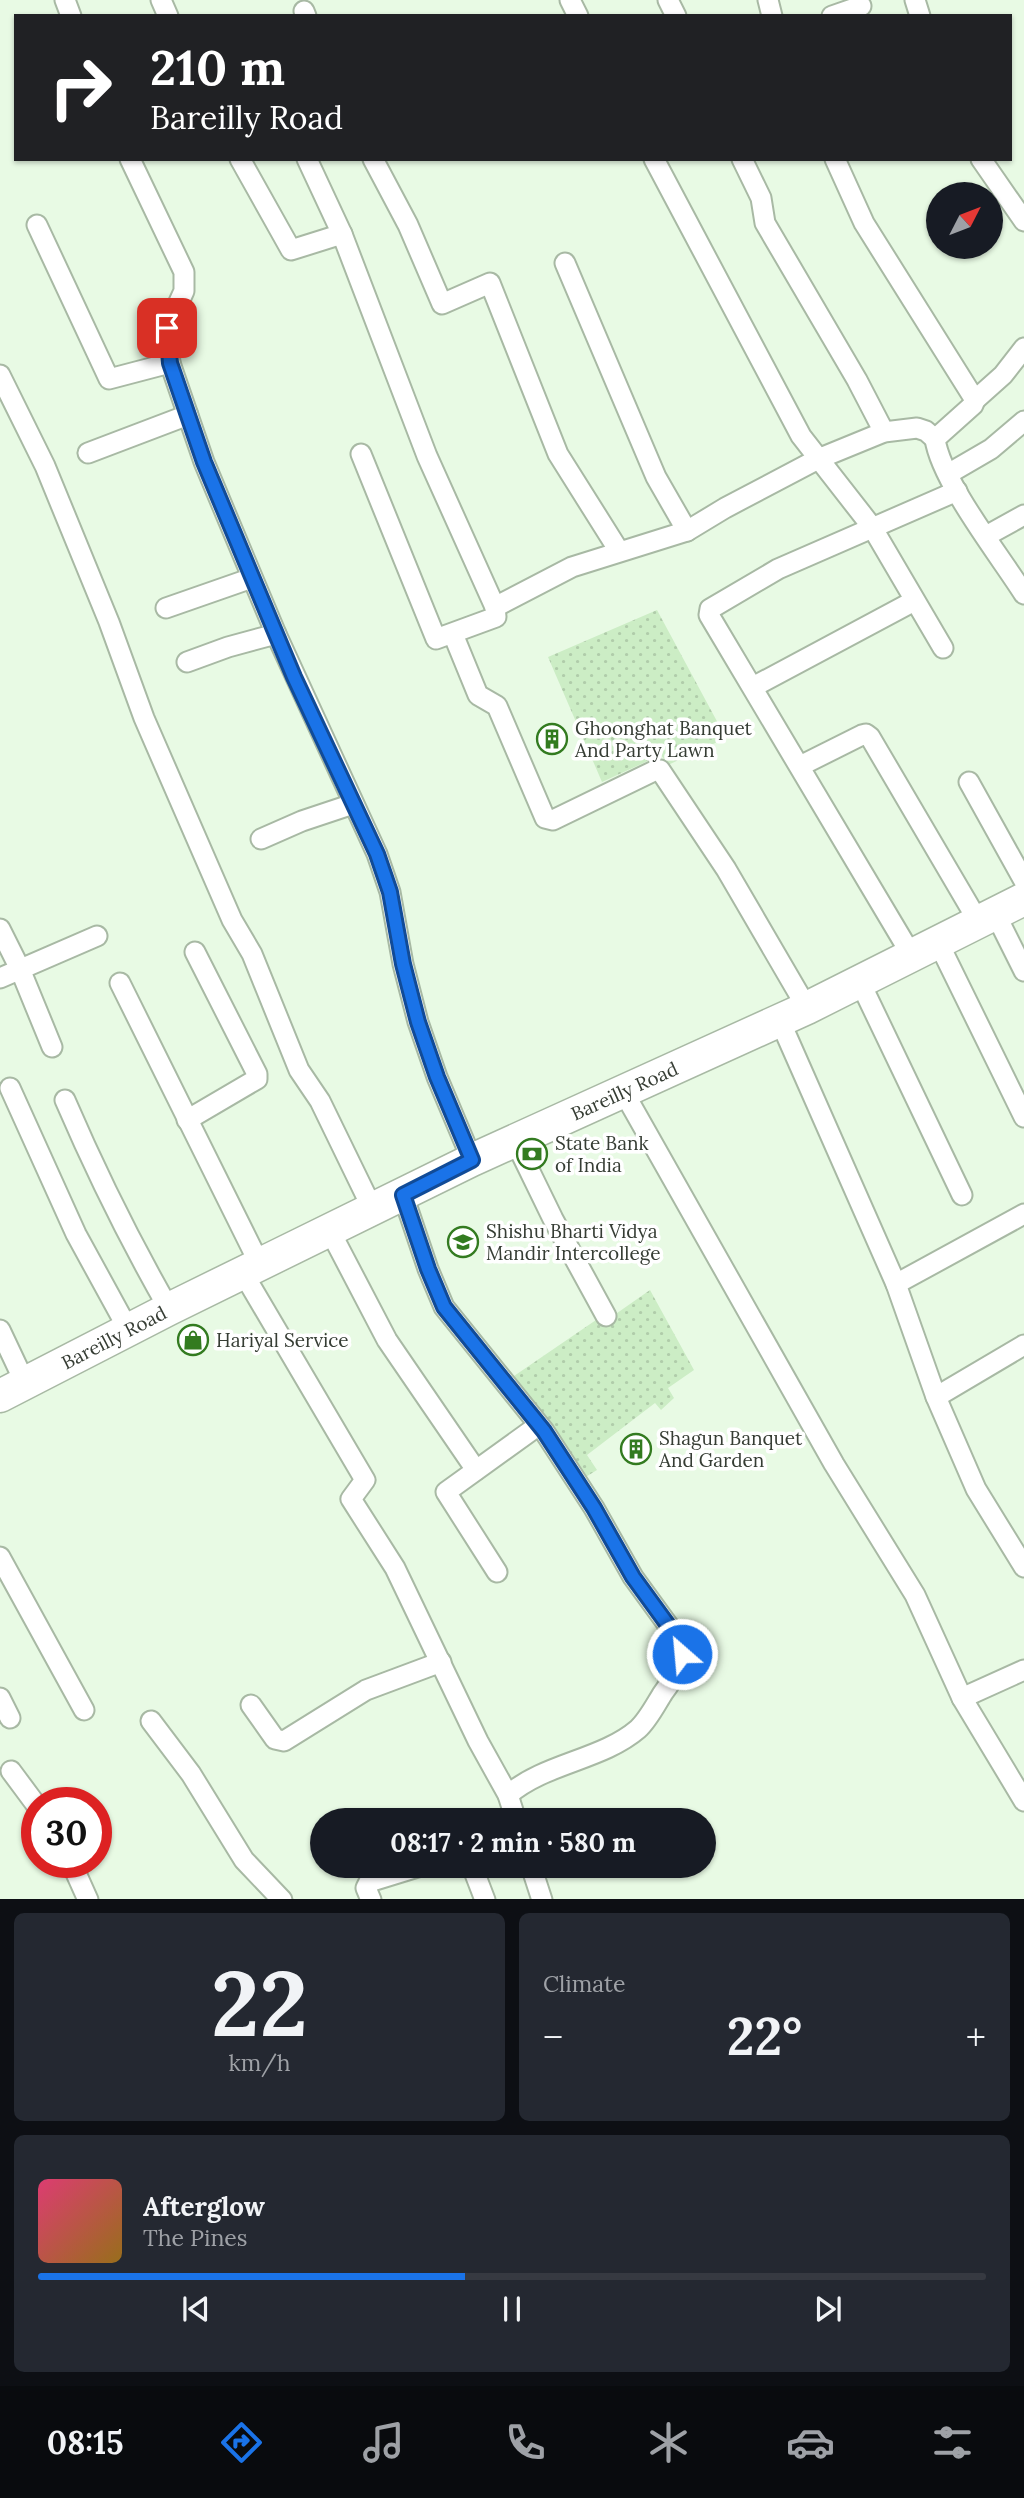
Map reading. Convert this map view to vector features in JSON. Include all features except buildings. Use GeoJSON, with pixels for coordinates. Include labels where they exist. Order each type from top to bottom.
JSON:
{"type":"FeatureCollection","features":[{"type":"Feature","properties":{"kind":"highway","name":"Bareilly Road"},"geometry":{"type":"LineString","coordinates":[[13,1389],[128,1329],[472,1160],[793,1015],[1024,899]]}},
{"type":"Feature","properties":{"kind":"street"},"geometry":{"type":"LineString","coordinates":[[838,14],[861,6]]}},
{"type":"Feature","properties":{"kind":"street"},"geometry":{"type":"LineString","coordinates":[[131,161],[184,272],[184,291],[167,328],[170,363],[204,462],[252,578],[377,854],[390,892],[403,964],[418,1022],[437,1077],[472,1160]]}},
{"type":"Feature","properties":{"kind":"street"},"geometry":{"type":"LineString","coordinates":[[241,161],[291,250],[342,233]]}},
{"type":"Feature","properties":{"kind":"street"},"geometry":{"type":"LineString","coordinates":[[308,161],[342,233],[428,456],[495,607],[496,617],[439,639],[433,636],[361,454]]}},
{"type":"Feature","properties":{"kind":"street"},"geometry":{"type":"LineString","coordinates":[[374,161],[408,225],[442,304],[490,282],[558,454],[619,551]]}},
{"type":"Feature","properties":{"kind":"street"},"geometry":{"type":"LineString","coordinates":[[655,161],[801,436],[872,527],[943,648]]}},
{"type":"Feature","properties":{"kind":"street"},"geometry":{"type":"LineString","coordinates":[[743,161],[761,198],[765,223],[857,380],[884,432]]}},
{"type":"Feature","properties":{"kind":"street"},"geometry":{"type":"LineString","coordinates":[[836,161],[864,223],[975,400]]}},
{"type":"Feature","properties":{"kind":"street"},"geometry":{"type":"LineString","coordinates":[[982,161],[1024,221]]}},
{"type":"Feature","properties":{"kind":"street"},"geometry":{"type":"LineString","coordinates":[[37,225],[109,379],[170,363]]}},
{"type":"Feature","properties":{"kind":"street"},"geometry":{"type":"LineString","coordinates":[[565,263],[656,477],[687,531]]}},
{"type":"Feature","properties":{"kind":"street"},"geometry":{"type":"LineString","coordinates":[[935,439],[1003,375],[1024,348]]}},
{"type":"Feature","properties":{"kind":"street"},"geometry":{"type":"LineString","coordinates":[[0,375],[45,466],[109,622],[144,718],[232,920],[252,954],[299,1070],[320,1101],[373,1210]]}},
{"type":"Feature","properties":{"kind":"street"},"geometry":{"type":"LineString","coordinates":[[88,453],[188,415]]}},
{"type":"Feature","properties":{"kind":"street"},"geometry":{"type":"LineString","coordinates":[[1024,421],[953,483],[872,527],[778,569],[710,609],[709,615],[800,766],[925,949],[1024,1117]]}},
{"type":"Feature","properties":{"kind":"street"},"geometry":{"type":"LineString","coordinates":[[495,607],[572,567],[687,531],[818,459],[884,432],[917,428],[926,431],[935,439],[937,452],[953,483],[1024,594]]}},
{"type":"Feature","properties":{"kind":"street"},"geometry":{"type":"LineString","coordinates":[[986,536],[1024,514]]}},
{"type":"Feature","properties":{"kind":"street"},"geometry":{"type":"LineString","coordinates":[[166,608],[252,578]]}},
{"type":"Feature","properties":{"kind":"street"},"geometry":{"type":"LineString","coordinates":[[753,687],[914,601]]}},
{"type":"Feature","properties":{"kind":"street"},"geometry":{"type":"LineString","coordinates":[[187,662],[276,634]]}},
{"type":"Feature","properties":{"kind":"street"},"geometry":{"type":"LineString","coordinates":[[453,634],[478,695],[497,706],[545,817],[553,820],[654,771],[660,771],[726,869],[793,1015],[896,1284],[936,1397],[976,1489],[1024,1567]]}},
{"type":"Feature","properties":{"kind":"street"},"geometry":{"type":"LineString","coordinates":[[800,766],[862,735],[870,737],[1024,971]]}},
{"type":"Feature","properties":{"kind":"street"},"geometry":{"type":"LineString","coordinates":[[969,782],[1024,881]]}},
{"type":"Feature","properties":{"kind":"street"},"geometry":{"type":"LineString","coordinates":[[261,839],[302,821],[353,804]]}},
{"type":"Feature","properties":{"kind":"street"},"geometry":{"type":"LineString","coordinates":[[0,929],[20,969],[52,1047]]}},
{"type":"Feature","properties":{"kind":"street"},"geometry":{"type":"LineString","coordinates":[[0,978],[97,936]]}},
{"type":"Feature","properties":{"kind":"street"},"geometry":{"type":"LineString","coordinates":[[187,1120],[257,1079],[257,1074],[195,952]]}},
{"type":"Feature","properties":{"kind":"street"},"geometry":{"type":"LineString","coordinates":[[860,982],[962,1195]]}},
{"type":"Feature","properties":{"kind":"street"},"geometry":{"type":"LineString","coordinates":[[120,983],[187,1120],[252,1269],[365,1480],[351,1499],[395,1568],[512,1808]]}},
{"type":"Feature","properties":{"kind":"street"},"geometry":{"type":"LineString","coordinates":[[10,1088],[76,1234],[128,1329]]}},
{"type":"Feature","properties":{"kind":"street"},"geometry":{"type":"LineString","coordinates":[[623,1091],[834,1464],[915,1595],[962,1698],[1024,1801]]}},
{"type":"Feature","properties":{"kind":"street"},"geometry":{"type":"LineString","coordinates":[[65,1100],[106,1190],[169,1309]]}},
{"type":"Feature","properties":{"kind":"street"},"geometry":{"type":"LineString","coordinates":[[515,1141],[553,1219],[606,1316]]}},
{"type":"Feature","properties":{"kind":"street"},"geometry":{"type":"LineString","coordinates":[[403,1195],[444,1307],[539,1425],[594,1508],[633,1577],[681,1643],[682,1654],[670,1683],[640,1728],[618,1742],[521,1783],[508,1795]]}},
{"type":"Feature","properties":{"kind":"street"},"geometry":{"type":"LineString","coordinates":[[896,1284],[1024,1214]]}},
{"type":"Feature","properties":{"kind":"street"},"geometry":{"type":"LineString","coordinates":[[330,1231],[387,1340],[476,1470]]}},
{"type":"Feature","properties":{"kind":"street"},"geometry":{"type":"LineString","coordinates":[[0,1330],[13,1389]]}},
{"type":"Feature","properties":{"kind":"street"},"geometry":{"type":"LineString","coordinates":[[936,1397],[1024,1345]]}},
{"type":"Feature","properties":{"kind":"street"},"geometry":{"type":"LineString","coordinates":[[497,1573],[446,1492],[539,1425]]}},
{"type":"Feature","properties":{"kind":"street"},"geometry":{"type":"LineString","coordinates":[[0,1557],[84,1710]]}},
{"type":"Feature","properties":{"kind":"street"},"geometry":{"type":"LineString","coordinates":[[251,1705],[275,1739],[284,1741],[366,1690],[440,1662]]}},
{"type":"Feature","properties":{"kind":"street"},"geometry":{"type":"LineString","coordinates":[[962,1698],[1024,1670]]}},
{"type":"Feature","properties":{"kind":"street"},"geometry":{"type":"LineString","coordinates":[[0,1698],[10,1718]]}},
{"type":"Feature","properties":{"kind":"street"},"geometry":{"type":"LineString","coordinates":[[151,1721],[191,1774],[244,1860],[282,1899]]}},
{"type":"Feature","properties":{"kind":"street"},"geometry":{"type":"LineString","coordinates":[[11,1771],[23,1787]]}},
{"type":"Feature","properties":{"kind":"street"},"geometry":{"type":"LineString","coordinates":[[78,1878],[88,1899]]}},
{"type":"Feature","properties":{"kind":"street"},"geometry":{"type":"LineString","coordinates":[[371,1899],[366,1888],[369,1882],[382,1878]]}},
{"type":"Feature","properties":{"kind":"street"},"geometry":{"type":"LineString","coordinates":[[477,1878],[485,1899]]}},
{"type":"Feature","properties":{"kind":"street"},"geometry":{"type":"LineString","coordinates":[[535,1878],[542,1899]]}},
{"type":"Feature","properties":{"kind":"green space"},"geometry":{"type":"Polygon","coordinates":[[[657,610],[726,738],[668,765],[661,755],[602,782],[548,657],[657,610]]]}},
{"type":"Feature","properties":{"kind":"green space"},"geometry":{"type":"Polygon","coordinates":[[[650,1290],[694,1370],[668,1388],[674,1398],[661,1410],[655,1403],[587,1455],[597,1470],[584,1478],[514,1376],[596,1320],[600,1325],[650,1290]]]}},
{"type":"Feature","properties":{"kind":"place","name":"Ghoonghat Banquet And Party Lawn"},"geometry":{"type":"Point","coordinates":[552,739]}},
{"type":"Feature","properties":{"kind":"place","name":"State Bank of India"},"geometry":{"type":"Point","coordinates":[532,1154]}},
{"type":"Feature","properties":{"kind":"place","name":"Shishu Bharti Vidya Mandir Intercollege"},"geometry":{"type":"Point","coordinates":[463,1242]}},
{"type":"Feature","properties":{"kind":"place","name":"Hariyal Service"},"geometry":{"type":"Point","coordinates":[193,1340]}},
{"type":"Feature","properties":{"kind":"place","name":"Shagun Banquet And Garden"},"geometry":{"type":"Point","coordinates":[636,1449]}},
{"type":"Feature","properties":{"kind":"route"},"geometry":{"type":"LineString","coordinates":[[167,328],[170,363],[204,462],[294,677],[377,854],[390,892],[403,964],[418,1022],[437,1077],[472,1160],[403,1195],[428,1269],[444,1307],[544,1431],[594,1508],[633,1577],[681,1643],[682,1654]]}}]}
